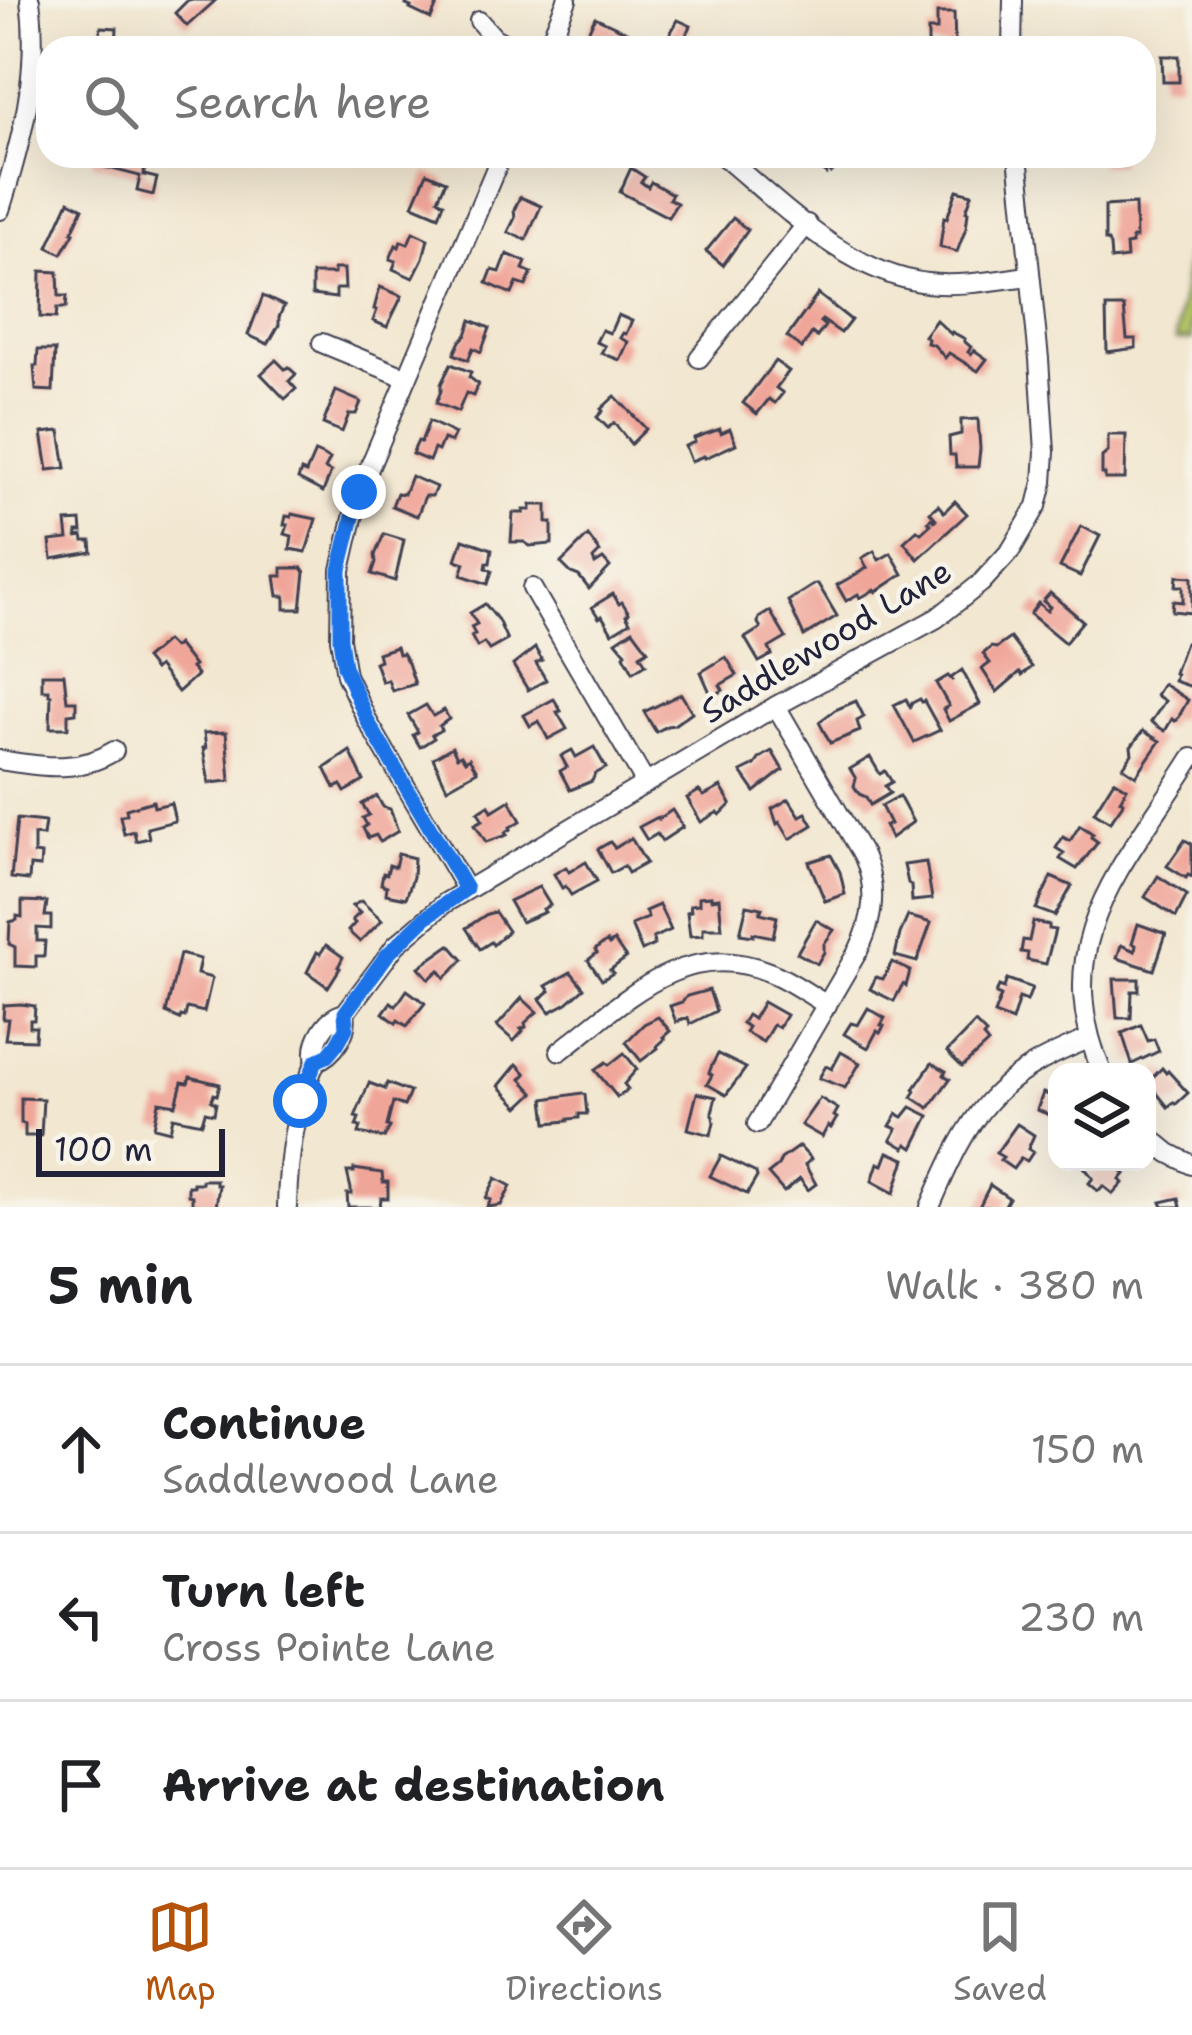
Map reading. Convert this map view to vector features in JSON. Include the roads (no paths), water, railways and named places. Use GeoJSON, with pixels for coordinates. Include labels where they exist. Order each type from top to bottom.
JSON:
{"type":"FeatureCollection","features":[{"type":"Feature","properties":{"kind":"street"},"geometry":{"type":"LineString","coordinates":[[0,210],[31,91],[30,0]]}},
{"type":"Feature","properties":{"kind":"street"},"geometry":{"type":"LineString","coordinates":[[552,36],[566,0]]}},
{"type":"Feature","properties":{"kind":"street"},"geometry":{"type":"LineString","coordinates":[[1012,36],[1013,0]]}},
{"type":"Feature","properties":{"kind":"street"},"geometry":{"type":"LineString","coordinates":[[479,21],[494,36]]}},
{"type":"Feature","properties":{"kind":"street"},"geometry":{"type":"LineString","coordinates":[[466,889],[368,722],[346,675],[340,570],[359,492],[496,168]]}},
{"type":"Feature","properties":{"kind":"street"},"geometry":{"type":"LineString","coordinates":[[738,168],[857,260],[887,272],[923,283],[1029,276]]}},
{"type":"Feature","properties":{"kind":"street","name":"Saddlewood Lane"},"geometry":{"type":"LineString","coordinates":[[287,1207],[291,1133],[316,1061],[314,1048],[332,1033],[335,1016],[345,1013],[396,945],[425,918],[645,782],[948,610],[995,568],[1024,532],[1041,495],[1046,452],[1019,168]]}},
{"type":"Feature","properties":{"kind":"street"},"geometry":{"type":"LineString","coordinates":[[699,358],[807,224]]}},
{"type":"Feature","properties":{"kind":"street"},"geometry":{"type":"LineString","coordinates":[[322,343],[406,378]]}},
{"type":"Feature","properties":{"kind":"street"},"geometry":{"type":"LineString","coordinates":[[532,588],[645,782]]}},
{"type":"Feature","properties":{"kind":"street"},"geometry":{"type":"LineString","coordinates":[[757,1124],[864,938],[873,890],[860,847],[776,706]]}},
{"type":"Feature","properties":{"kind":"street"},"geometry":{"type":"LineString","coordinates":[[0,760],[78,766],[114,751]]}},
{"type":"Feature","properties":{"kind":"street"},"geometry":{"type":"LineString","coordinates":[[1098,1063],[1089,1039],[1081,979],[1091,929],[1114,879],[1192,758]]}},
{"type":"Feature","properties":{"kind":"street"},"geometry":{"type":"LineString","coordinates":[[560,1051],[655,979],[695,963],[760,969],[827,1005]]}},
{"type":"Feature","properties":{"kind":"street"},"geometry":{"type":"LineString","coordinates":[[930,1207],[967,1131],[998,1089],[1034,1063],[1089,1039]]}},
{"type":"Feature","properties":{"kind":"street"},"geometry":{"type":"LineString","coordinates":[[1156,1142],[1192,1165]]}}]}
